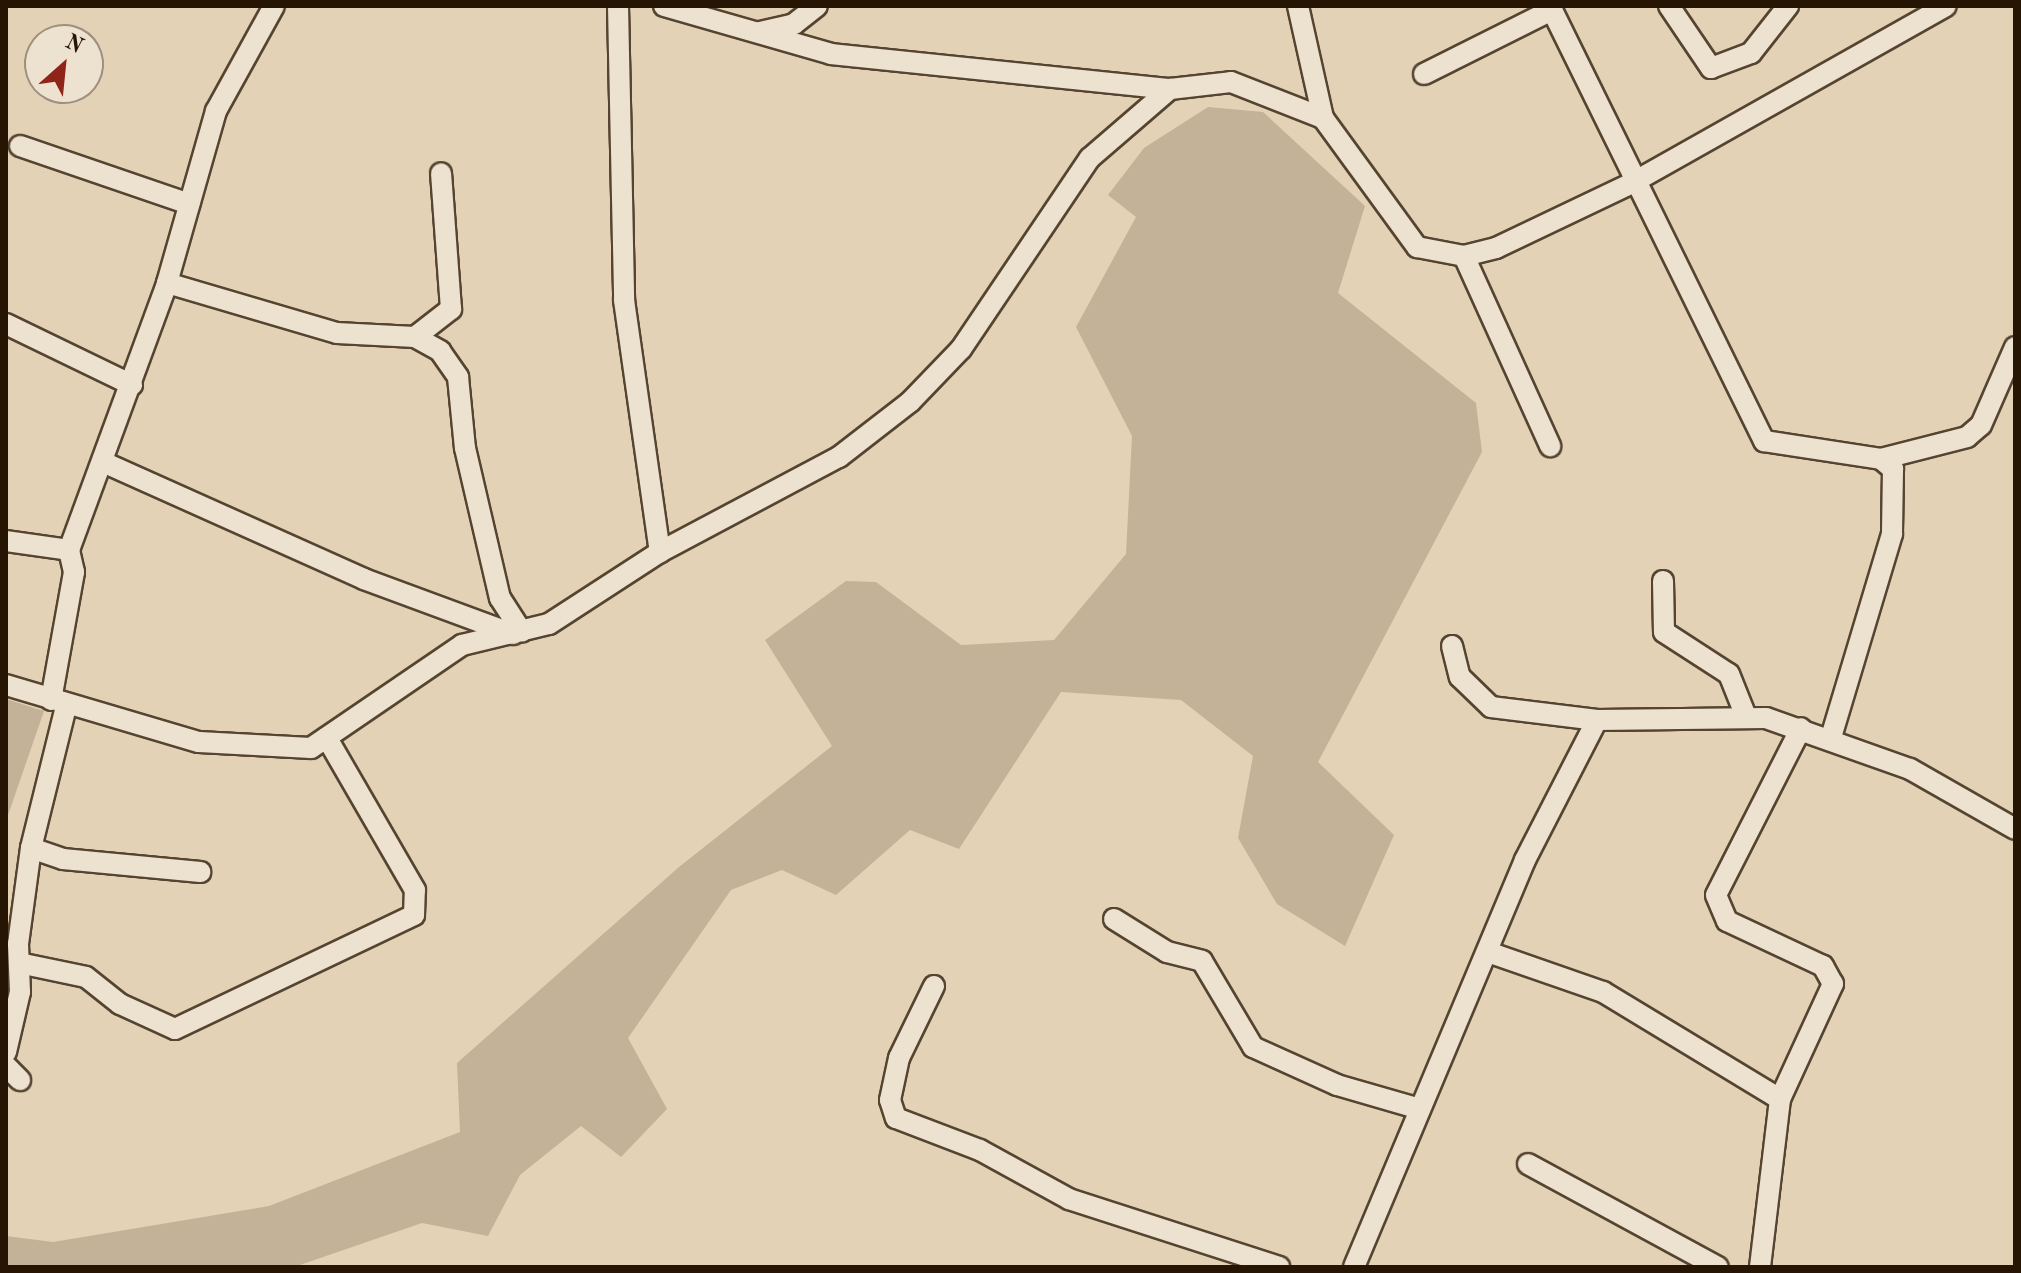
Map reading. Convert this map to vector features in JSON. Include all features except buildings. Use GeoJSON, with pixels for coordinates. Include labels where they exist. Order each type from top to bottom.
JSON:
{"type":"FeatureCollection","features":[{"type":"Feature","properties":{"kind":"street"},"geometry":{"type":"LineString","coordinates":[[6,1052],[31,848],[58,703],[74,572],[69,550],[105,463],[167,283],[216,111],[274,6]]}},
{"type":"Feature","properties":{"kind":"street"},"geometry":{"type":"LineString","coordinates":[[618,6],[624,300],[660,552]]}},
{"type":"Feature","properties":{"kind":"street"},"geometry":{"type":"LineString","coordinates":[[664,6],[807,48],[1027,80],[1170,89],[1231,82],[1323,118]]}},
{"type":"Feature","properties":{"kind":"street"},"geometry":{"type":"LineString","coordinates":[[756,33],[801,21],[817,6]]}},
{"type":"Feature","properties":{"kind":"street"},"geometry":{"type":"LineString","coordinates":[[1298,6],[1323,118],[1417,247],[1464,256],[1632,183],[1946,6]]}},
{"type":"Feature","properties":{"kind":"street"},"geometry":{"type":"LineString","coordinates":[[1669,6],[1711,68],[1751,53],[1788,6]]}},
{"type":"Feature","properties":{"kind":"street"},"geometry":{"type":"LineString","coordinates":[[1424,74],[1551,8],[1632,183],[1764,441],[1881,459],[1974,431],[2015,347]]}},
{"type":"Feature","properties":{"kind":"street"},"geometry":{"type":"LineString","coordinates":[[801,21],[807,48]]}},
{"type":"Feature","properties":{"kind":"street"},"geometry":{"type":"LineString","coordinates":[[6,685],[58,703],[199,742],[291,751],[327,738],[462,645],[517,633],[573,611],[660,552],[839,457],[910,402],[961,349],[1090,158],[1170,89]]}},
{"type":"Feature","properties":{"kind":"street"},"geometry":{"type":"LineString","coordinates":[[20,146],[189,204]]}},
{"type":"Feature","properties":{"kind":"street"},"geometry":{"type":"LineString","coordinates":[[415,337],[451,309],[441,173]]}},
{"type":"Feature","properties":{"kind":"street"},"geometry":{"type":"LineString","coordinates":[[1464,256],[1550,446]]}},
{"type":"Feature","properties":{"kind":"street"},"geometry":{"type":"LineString","coordinates":[[167,283],[337,333],[415,337],[440,351],[458,377],[465,448],[496,584],[517,633]]}},
{"type":"Feature","properties":{"kind":"street"},"geometry":{"type":"LineString","coordinates":[[6,324],[132,385]]}},
{"type":"Feature","properties":{"kind":"street"},"geometry":{"type":"LineString","coordinates":[[1831,737],[1892,534],[1893,469],[1881,459]]}},
{"type":"Feature","properties":{"kind":"street"},"geometry":{"type":"LineString","coordinates":[[105,463],[364,579],[517,633]]}},
{"type":"Feature","properties":{"kind":"street"},"geometry":{"type":"LineString","coordinates":[[6,541],[69,550]]}},
{"type":"Feature","properties":{"kind":"street"},"geometry":{"type":"LineString","coordinates":[[1663,581],[1664,632],[1729,674],[1745,714]]}},
{"type":"Feature","properties":{"kind":"street"},"geometry":{"type":"LineString","coordinates":[[1452,646],[1460,677],[1491,707],[1597,720],[1745,714],[1831,737],[1910,769],[2015,829]]}},
{"type":"Feature","properties":{"kind":"street"},"geometry":{"type":"LineString","coordinates":[[1354,1267],[1525,860],[1597,720]]}},
{"type":"Feature","properties":{"kind":"street"},"geometry":{"type":"LineString","coordinates":[[1760,1267],[1780,1099],[1833,984],[1823,966],[1727,921],[1716,895],[1801,728]]}},
{"type":"Feature","properties":{"kind":"street"},"geometry":{"type":"LineString","coordinates":[[15,967],[86,977],[120,1004],[175,1029],[406,921],[419,898],[327,738]]}},
{"type":"Feature","properties":{"kind":"street"},"geometry":{"type":"LineString","coordinates":[[31,848],[63,859],[200,872]]}},
{"type":"Feature","properties":{"kind":"street"},"geometry":{"type":"LineString","coordinates":[[1114,919],[1167,952],[1202,961],[1253,1047],[1337,1085],[1420,1109]]}},
{"type":"Feature","properties":{"kind":"street"},"geometry":{"type":"LineString","coordinates":[[1488,952],[1603,992],[1780,1099]]}},
{"type":"Feature","properties":{"kind":"street"},"geometry":{"type":"LineString","coordinates":[[934,986],[899,1058],[890,1100],[896,1118],[973,1147],[1069,1199],[1279,1267]]}},
{"type":"Feature","properties":{"kind":"street"},"geometry":{"type":"LineString","coordinates":[[1528,1164],[1718,1267]]}},
{"type":"Feature","properties":{"kind":"shaded area"},"geometry":{"type":"Polygon","coordinates":[[[1208,107],[1263,112],[1365,206],[1338,293],[1476,403],[1482,452],[1318,762],[1394,835],[1345,946],[1277,904],[1238,838],[1253,756],[1181,700],[1061,692],[959,849],[910,830],[836,895],[782,870],[731,890],[628,1038],[667,1109],[621,1157],[581,1126],[520,1175],[488,1236],[422,1223],[294,1267],[6,1267],[6,1236],[53,1242],[269,1206],[460,1132],[457,1063],[679,867],[832,746],[765,640],[846,581],[876,582],[961,645],[1054,640],[1126,554],[1132,436],[1076,327],[1136,217],[1108,195],[1144,148],[1208,107]]]}},
{"type":"Feature","properties":{"kind":"shaded area"},"geometry":{"type":"Polygon","coordinates":[[[6,699],[44,711],[6,821],[6,699]]]}}]}
